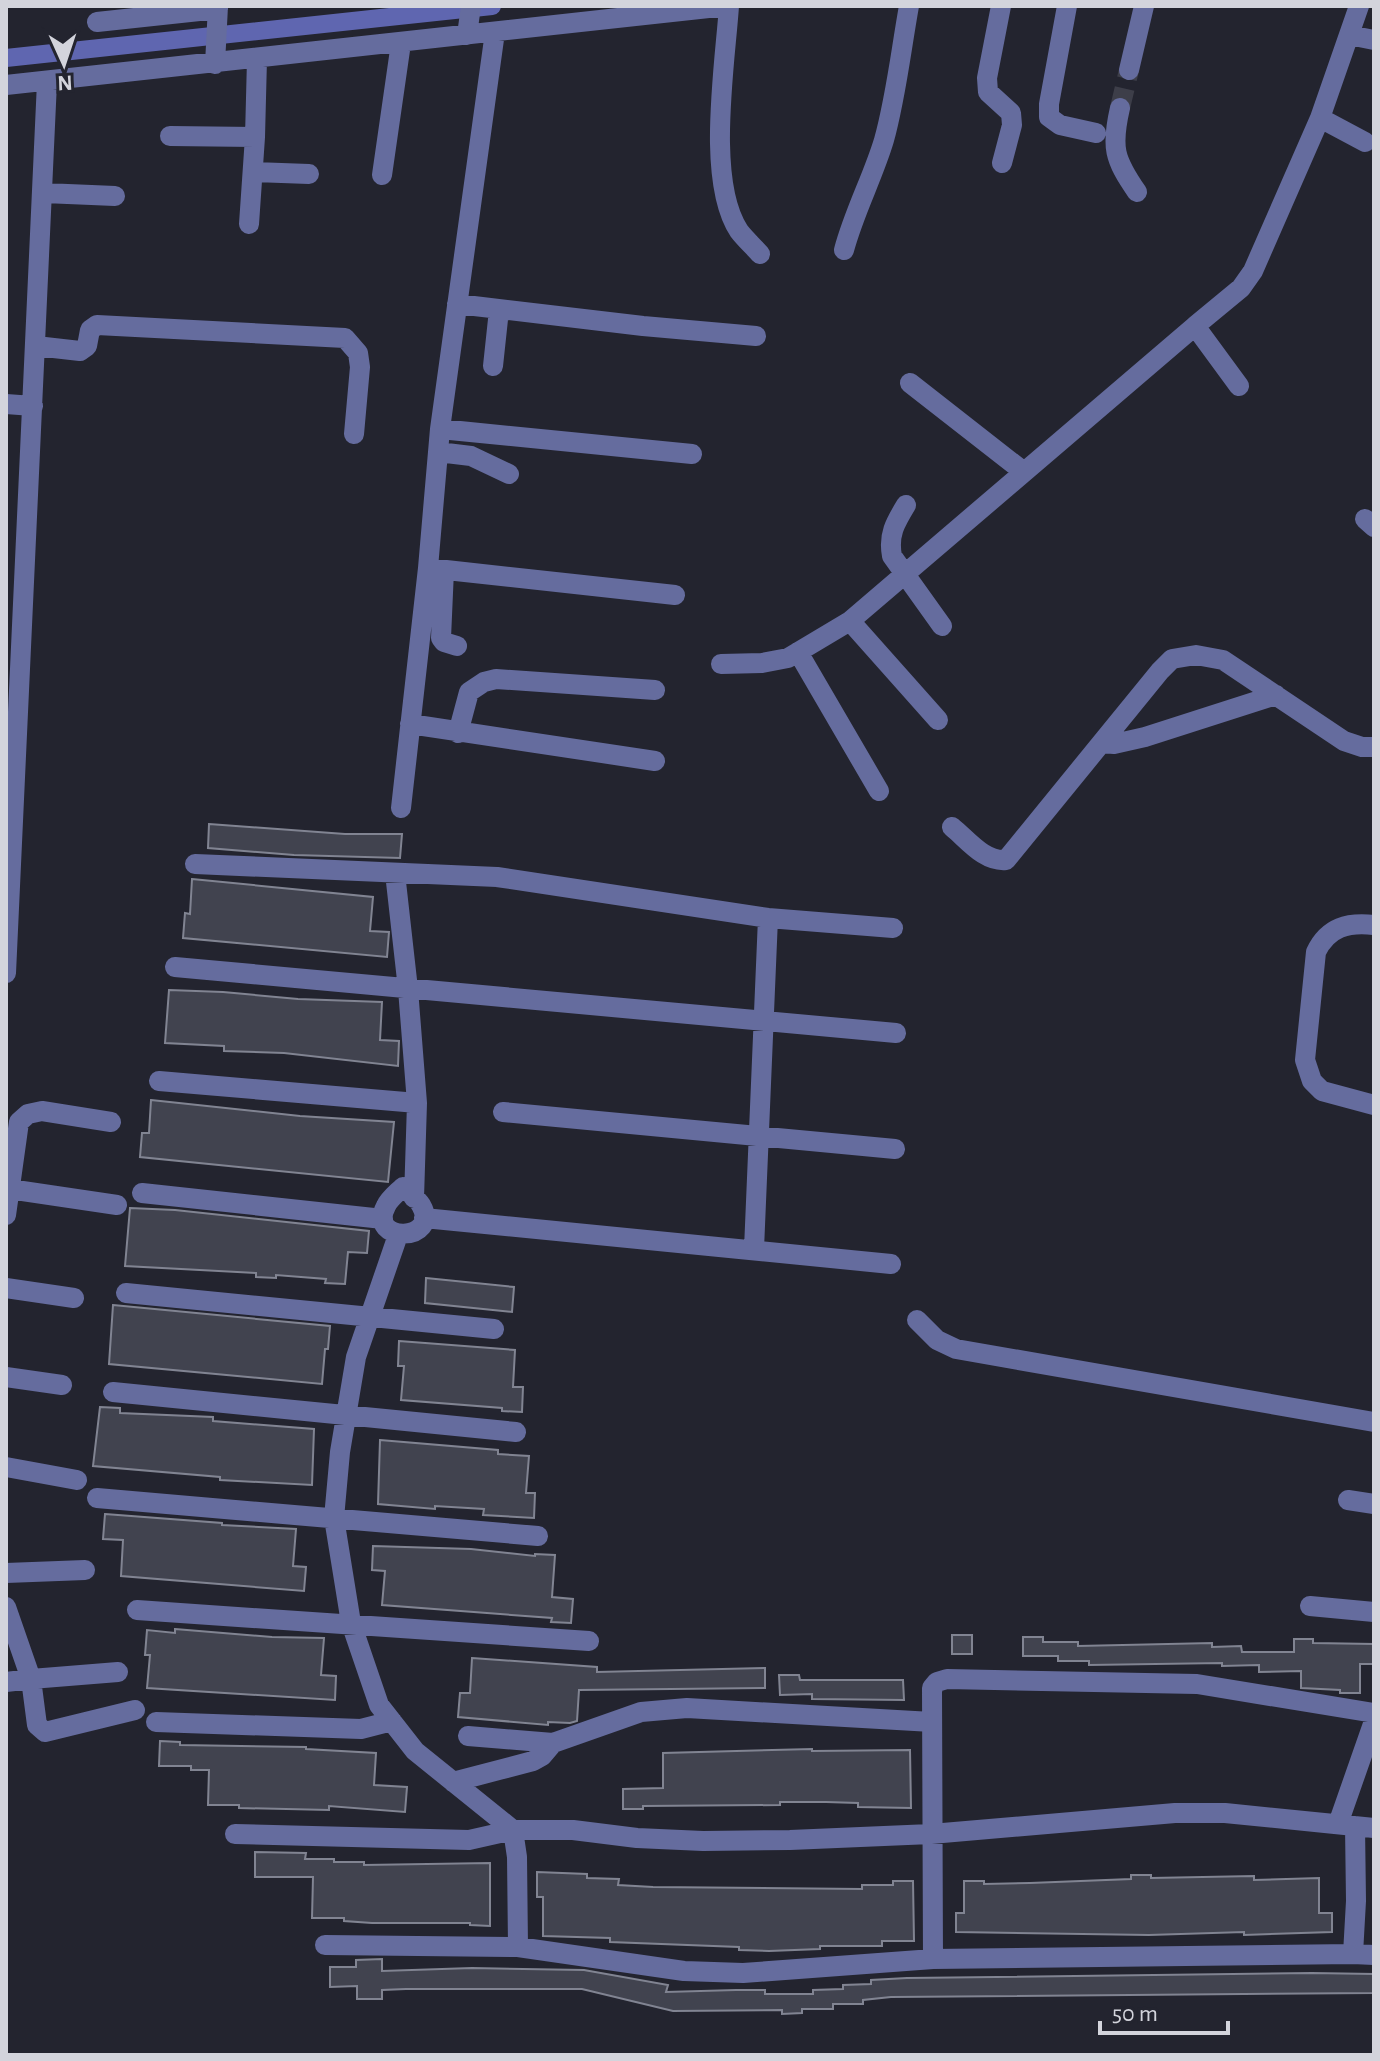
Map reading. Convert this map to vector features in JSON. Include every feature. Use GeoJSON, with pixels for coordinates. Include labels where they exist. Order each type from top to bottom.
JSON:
{"type":"FeatureCollection","features":[{"type":"Feature","properties":{"kind":"street"},"geometry":{"type":"LineString","coordinates":[[6,85],[495,32],[638,11],[728,6],[720,143],[723,179],[726,200],[739,231],[760,254]]}},
{"type":"Feature","properties":{"kind":"street"},"geometry":{"type":"LineString","coordinates":[[844,250],[885,136],[909,6]]}},
{"type":"Feature","properties":{"kind":"street"},"geometry":{"type":"LineString","coordinates":[[1001,6],[987,78],[988,92],[1011,113],[1012,125],[1002,163]]}},
{"type":"Feature","properties":{"kind":"street"},"geometry":{"type":"LineString","coordinates":[[1067,6],[1049,117],[1060,125],[1096,133]]}},
{"type":"Feature","properties":{"kind":"street"},"geometry":{"type":"LineString","coordinates":[[1129,70],[1144,6]]}},
{"type":"Feature","properties":{"kind":"street"},"geometry":{"type":"LineString","coordinates":[[721,664],[762,663],[788,658],[850,621],[1241,288],[1253,271],[1320,118],[1359,6]]}},
{"type":"Feature","properties":{"kind":"street"},"geometry":{"type":"LineString","coordinates":[[467,35],[471,7]]}},
{"type":"Feature","properties":{"kind":"street"},"geometry":{"type":"LineString","coordinates":[[97,22],[217,21],[215,64]]}},
{"type":"Feature","properties":{"kind":"street"},"geometry":{"type":"LineString","coordinates":[[457,646],[441,638],[436,569],[438,452],[495,32]]}},
{"type":"Feature","properties":{"kind":"street"},"geometry":{"type":"LineString","coordinates":[[1349,35],[1374,40]]}},
{"type":"Feature","properties":{"kind":"street"},"geometry":{"type":"LineString","coordinates":[[382,175],[401,43]]}},
{"type":"Feature","properties":{"kind":"street"},"geometry":{"type":"LineString","coordinates":[[249,224],[257,59]]}},
{"type":"Feature","properties":{"kind":"street"},"geometry":{"type":"LineString","coordinates":[[6,973],[47,82]]}},
{"type":"Feature","properties":{"kind":"street"},"geometry":{"type":"LineString","coordinates":[[1120,108],[1114,134],[1115,154],[1137,192]]}},
{"type":"Feature","properties":{"kind":"street"},"geometry":{"type":"LineString","coordinates":[[1320,118],[1365,142]]}},
{"type":"Feature","properties":{"kind":"street"},"geometry":{"type":"LineString","coordinates":[[170,136],[255,137]]}},
{"type":"Feature","properties":{"kind":"street"},"geometry":{"type":"LineString","coordinates":[[253,172],[309,174]]}},
{"type":"Feature","properties":{"kind":"street"},"geometry":{"type":"LineString","coordinates":[[44,193],[115,196]]}},
{"type":"Feature","properties":{"kind":"street"},"geometry":{"type":"LineString","coordinates":[[457,304],[756,336]]}},
{"type":"Feature","properties":{"kind":"street"},"geometry":{"type":"LineString","coordinates":[[493,366],[499,310]]}},
{"type":"Feature","properties":{"kind":"street"},"geometry":{"type":"LineString","coordinates":[[36,346],[80,351],[87,346],[90,330],[97,325],[345,338],[358,353],[360,367],[354,434]]}},
{"type":"Feature","properties":{"kind":"street"},"geometry":{"type":"LineString","coordinates":[[1195,326],[1239,386]]}},
{"type":"Feature","properties":{"kind":"street"},"geometry":{"type":"LineString","coordinates":[[910,383],[1024,472]]}},
{"type":"Feature","properties":{"kind":"street"},"geometry":{"type":"LineString","coordinates":[[6,404],[33,406]]}},
{"type":"Feature","properties":{"kind":"street"},"geometry":{"type":"LineString","coordinates":[[440,429],[692,454]]}},
{"type":"Feature","properties":{"kind":"street"},"geometry":{"type":"LineString","coordinates":[[438,452],[471,456],[509,474]]}},
{"type":"Feature","properties":{"kind":"street"},"geometry":{"type":"LineString","coordinates":[[906,505],[893,528],[890,544],[892,556],[942,626]]}},
{"type":"Feature","properties":{"kind":"street"},"geometry":{"type":"LineString","coordinates":[[436,569],[675,595]]}},
{"type":"Feature","properties":{"kind":"street"},"geometry":{"type":"LineString","coordinates":[[401,808],[410,724],[436,569]]}},
{"type":"Feature","properties":{"kind":"street"},"geometry":{"type":"LineString","coordinates":[[850,621],[938,720]]}},
{"type":"Feature","properties":{"kind":"street"},"geometry":{"type":"LineString","coordinates":[[798,652],[879,791]]}},
{"type":"Feature","properties":{"kind":"street"},"geometry":{"type":"LineString","coordinates":[[952,827],[985,855],[996,861],[1006,860],[1172,659],[1196,655],[1223,660],[1344,741],[1374,747]]}},
{"type":"Feature","properties":{"kind":"street"},"geometry":{"type":"LineString","coordinates":[[458,733],[469,692],[484,682],[496,679],[655,690]]}},
{"type":"Feature","properties":{"kind":"street"},"geometry":{"type":"LineString","coordinates":[[1102,743],[1114,744],[1145,737],[1276,695]]}},
{"type":"Feature","properties":{"kind":"street"},"geometry":{"type":"LineString","coordinates":[[410,724],[655,761]]}},
{"type":"Feature","properties":{"kind":"street"},"geometry":{"type":"LineString","coordinates":[[195,864],[497,877],[768,918],[893,928]]}},
{"type":"Feature","properties":{"kind":"street"},"geometry":{"type":"LineString","coordinates":[[395,873],[417,1103],[414,1198]]}},
{"type":"Feature","properties":{"kind":"street"},"geometry":{"type":"LineString","coordinates":[[754,1249],[768,918]]}},
{"type":"Feature","properties":{"kind":"street"},"geometry":{"type":"LineString","coordinates":[[1374,925],[1341,926],[1323,937],[1316,952],[1305,1060],[1312,1081],[1322,1091],[1374,1105]]}},
{"type":"Feature","properties":{"kind":"street"},"geometry":{"type":"LineString","coordinates":[[175,967],[896,1033]]}},
{"type":"Feature","properties":{"kind":"street"},"geometry":{"type":"LineString","coordinates":[[159,1081],[417,1103]]}},
{"type":"Feature","properties":{"kind":"street"},"geometry":{"type":"LineString","coordinates":[[6,1215],[11,1143],[19,1122],[28,1114],[42,1111],[111,1122]]}},
{"type":"Feature","properties":{"kind":"street"},"geometry":{"type":"LineString","coordinates":[[503,1112],[895,1149]]}},
{"type":"Feature","properties":{"kind":"street"},"geometry":{"type":"LineString","coordinates":[[403,1187],[414,1198],[422,1206],[424,1218],[419,1228],[410,1235],[398,1235],[388,1229],[383,1219],[385,1207],[403,1187]]}},
{"type":"Feature","properties":{"kind":"street"},"geometry":{"type":"LineString","coordinates":[[9,1189],[117,1205]]}},
{"type":"Feature","properties":{"kind":"street"},"geometry":{"type":"LineString","coordinates":[[142,1193],[383,1219]]}},
{"type":"Feature","properties":{"kind":"street"},"geometry":{"type":"LineString","coordinates":[[424,1218],[891,1264]]}},
{"type":"Feature","properties":{"kind":"street"},"geometry":{"type":"LineString","coordinates":[[398,1235],[368,1317],[344,1415],[334,1518],[351,1623],[379,1705],[415,1751],[513,1830],[517,1857],[518,1947]]}},
{"type":"Feature","properties":{"kind":"street"},"geometry":{"type":"LineString","coordinates":[[6,1288],[74,1298]]}},
{"type":"Feature","properties":{"kind":"street"},"geometry":{"type":"LineString","coordinates":[[126,1293],[494,1329]]}},
{"type":"Feature","properties":{"kind":"street"},"geometry":{"type":"LineString","coordinates":[[917,1320],[937,1340],[956,1349],[1374,1422]]}},
{"type":"Feature","properties":{"kind":"street"},"geometry":{"type":"LineString","coordinates":[[6,1377],[62,1385]]}},
{"type":"Feature","properties":{"kind":"street"},"geometry":{"type":"LineString","coordinates":[[113,1392],[516,1432]]}},
{"type":"Feature","properties":{"kind":"street"},"geometry":{"type":"LineString","coordinates":[[6,1467],[77,1480]]}},
{"type":"Feature","properties":{"kind":"street"},"geometry":{"type":"LineString","coordinates":[[97,1498],[538,1536]]}},
{"type":"Feature","properties":{"kind":"street"},"geometry":{"type":"LineString","coordinates":[[1348,1500],[1374,1504]]}},
{"type":"Feature","properties":{"kind":"street"},"geometry":{"type":"LineString","coordinates":[[6,1573],[85,1570]]}},
{"type":"Feature","properties":{"kind":"street"},"geometry":{"type":"LineString","coordinates":[[1310,1606],[1374,1612]]}},
{"type":"Feature","properties":{"kind":"street"},"geometry":{"type":"LineString","coordinates":[[6,1607],[31,1679],[37,1725],[41,1731],[135,1710]]}},
{"type":"Feature","properties":{"kind":"street"},"geometry":{"type":"LineString","coordinates":[[137,1610],[589,1641]]}},
{"type":"Feature","properties":{"kind":"street"},"geometry":{"type":"LineString","coordinates":[[6,1682],[118,1672]]}},
{"type":"Feature","properties":{"kind":"street"},"geometry":{"type":"LineString","coordinates":[[933,1959],[932,1688],[937,1682],[947,1679],[1197,1684],[1374,1713]]}},
{"type":"Feature","properties":{"kind":"street"},"geometry":{"type":"LineString","coordinates":[[468,1736],[553,1743],[641,1712],[687,1708],[932,1722]]}},
{"type":"Feature","properties":{"kind":"street"},"geometry":{"type":"LineString","coordinates":[[156,1722],[361,1729],[392,1721]]}},
{"type":"Feature","properties":{"kind":"street"},"geometry":{"type":"LineString","coordinates":[[325,1945],[518,1947],[684,1971],[728,1973],[933,1959],[1364,1954],[1356,1901],[1355,1826],[1374,1721]]}},
{"type":"Feature","properties":{"kind":"street"},"geometry":{"type":"LineString","coordinates":[[453,1782],[533,1761],[553,1743]]}},
{"type":"Feature","properties":{"kind":"street"},"geometry":{"type":"LineString","coordinates":[[235,1834],[469,1840],[513,1830],[573,1830],[637,1838],[703,1841],[931,1834],[1175,1813],[1263,1815],[1355,1826]]}},
{"type":"Feature","properties":{"kind":"building"},"geometry":{"type":"Polygon","coordinates":[[[209,824],[345,834],[402,834],[400,858],[294,855],[208,848],[209,824]]]}},
{"type":"Feature","properties":{"kind":"building"},"geometry":{"type":"Polygon","coordinates":[[[192,879],[373,897],[370,931],[389,932],[387,957],[183,938],[185,913],[190,914],[192,879]]]}},
{"type":"Feature","properties":{"kind":"building"},"geometry":{"type":"Polygon","coordinates":[[[169,990],[382,1002],[380,1040],[399,1041],[398,1066],[284,1053],[224,1051],[224,1046],[165,1043],[169,990]]]}},
{"type":"Feature","properties":{"kind":"building"},"geometry":{"type":"Polygon","coordinates":[[[151,1100],[300,1116],[394,1122],[388,1182],[140,1157],[142,1133],[149,1133],[151,1100]]]}},
{"type":"Feature","properties":{"kind":"building"},"geometry":{"type":"Polygon","coordinates":[[[130,1208],[369,1231],[367,1253],[348,1252],[345,1284],[325,1283],[326,1279],[276,1275],[276,1278],[256,1277],[256,1273],[125,1266],[130,1208]]]}},
{"type":"Feature","properties":{"kind":"building"},"geometry":{"type":"Polygon","coordinates":[[[426,1278],[514,1287],[512,1312],[425,1303],[426,1278]]]}},
{"type":"Feature","properties":{"kind":"building"},"geometry":{"type":"Polygon","coordinates":[[[113,1305],[330,1326],[322,1384],[109,1364],[113,1305]]]}},
{"type":"Feature","properties":{"kind":"building"},"geometry":{"type":"Polygon","coordinates":[[[399,1341],[515,1350],[513,1387],[523,1387],[522,1412],[401,1400],[404,1366],[398,1366],[399,1341]]]}},
{"type":"Feature","properties":{"kind":"building"},"geometry":{"type":"Polygon","coordinates":[[[100,1407],[120,1408],[120,1413],[213,1417],[213,1421],[314,1429],[312,1485],[220,1480],[220,1477],[93,1466],[100,1407]]]}},
{"type":"Feature","properties":{"kind":"building"},"geometry":{"type":"Polygon","coordinates":[[[380,1440],[498,1450],[498,1454],[529,1456],[526,1493],[535,1493],[534,1518],[483,1515],[484,1509],[378,1504],[380,1440]]]}},
{"type":"Feature","properties":{"kind":"building"},"geometry":{"type":"Polygon","coordinates":[[[105,1514],[296,1529],[293,1566],[306,1567],[304,1591],[121,1576],[123,1540],[103,1539],[105,1514]]]}},
{"type":"Feature","properties":{"kind":"building"},"geometry":{"type":"Polygon","coordinates":[[[373,1546],[555,1555],[552,1597],[573,1599],[571,1623],[551,1622],[552,1618],[382,1605],[385,1571],[372,1570],[373,1546]]]}},
{"type":"Feature","properties":{"kind":"building"},"geometry":{"type":"Polygon","coordinates":[[[175,1629],[324,1638],[321,1675],[336,1676],[335,1700],[147,1688],[150,1655],[145,1655],[147,1630],[175,1633],[175,1629]]]}},
{"type":"Feature","properties":{"kind":"building"},"geometry":{"type":"Polygon","coordinates":[[[952,1635],[972,1635],[972,1654],[952,1654],[952,1635]]]}},
{"type":"Feature","properties":{"kind":"building"},"geometry":{"type":"Polygon","coordinates":[[[1023,1637],[1043,1637],[1043,1642],[1078,1642],[1078,1646],[1212,1643],[1212,1647],[1241,1646],[1242,1652],[1294,1652],[1294,1639],[1313,1639],[1313,1643],[1374,1644],[1374,1664],[1360,1664],[1360,1693],[1340,1693],[1340,1690],[1301,1688],[1301,1671],[1259,1672],[1259,1665],[1089,1665],[1089,1661],[1058,1661],[1058,1656],[1023,1656],[1023,1637]]]}},
{"type":"Feature","properties":{"kind":"building"},"geometry":{"type":"Polygon","coordinates":[[[472,1658],[597,1667],[597,1672],[765,1668],[765,1688],[579,1690],[577,1721],[570,1723],[548,1722],[548,1725],[458,1717],[460,1693],[470,1693],[472,1658]]]}},
{"type":"Feature","properties":{"kind":"building"},"geometry":{"type":"Polygon","coordinates":[[[779,1675],[799,1675],[800,1680],[903,1680],[904,1700],[812,1699],[812,1694],[780,1695],[779,1675]]]}},
{"type":"Feature","properties":{"kind":"building"},"geometry":{"type":"Polygon","coordinates":[[[160,1741],[180,1742],[180,1745],[306,1747],[376,1753],[374,1785],[407,1787],[405,1812],[329,1806],[329,1810],[208,1805],[209,1770],[191,1770],[191,1766],[159,1766],[160,1741]]]}},
{"type":"Feature","properties":{"kind":"building"},"geometry":{"type":"Polygon","coordinates":[[[910,1750],[911,1808],[858,1807],[858,1803],[780,1802],[780,1805],[643,1806],[643,1809],[623,1809],[623,1789],[663,1788],[663,1753],[910,1750]]]}},
{"type":"Feature","properties":{"kind":"building"},"geometry":{"type":"Polygon","coordinates":[[[255,1852],[306,1853],[305,1859],[364,1862],[364,1865],[490,1863],[490,1926],[312,1918],[313,1877],[255,1877],[255,1852]]]}},
{"type":"Feature","properties":{"kind":"building"},"geometry":{"type":"Polygon","coordinates":[[[537,1872],[587,1874],[587,1878],[619,1879],[618,1885],[653,1887],[862,1889],[862,1885],[893,1885],[893,1881],[913,1881],[914,1941],[882,1941],[882,1946],[820,1946],[820,1949],[769,1951],[610,1942],[610,1938],[543,1936],[543,1897],[537,1897],[537,1872]]]}},
{"type":"Feature","properties":{"kind":"building"},"geometry":{"type":"Polygon","coordinates":[[[1131,1875],[1151,1875],[1151,1878],[1254,1876],[1254,1880],[1319,1878],[1319,1913],[1332,1913],[1332,1932],[1149,1935],[956,1932],[956,1913],[964,1913],[964,1881],[1030,1883],[1131,1879],[1131,1875]]]}},
{"type":"Feature","properties":{"kind":"building"},"geometry":{"type":"Polygon","coordinates":[[[382,1959],[382,1971],[472,1968],[584,1970],[668,1985],[666,1992],[765,1990],[765,1994],[813,1994],[813,1990],[871,1984],[871,1980],[907,1978],[1312,1973],[1374,1974],[1374,1993],[891,1997],[863,2000],[863,2004],[833,2004],[833,2009],[802,2009],[802,2013],[782,2014],[782,2010],[673,2011],[582,1989],[382,1990],[382,1999],[357,1999],[357,1986],[330,1987],[330,1967],[356,1967],[356,1960],[382,1959]]]}},
{"type":"Feature","properties":{"kind":"waterway"},"geometry":{"type":"LineString","coordinates":[[6,58],[492,6]]}},
{"type":"Feature","properties":{"kind":"tunnel"},"geometry":{"type":"LineString","coordinates":[[1120,108],[1129,70]]}}]}
